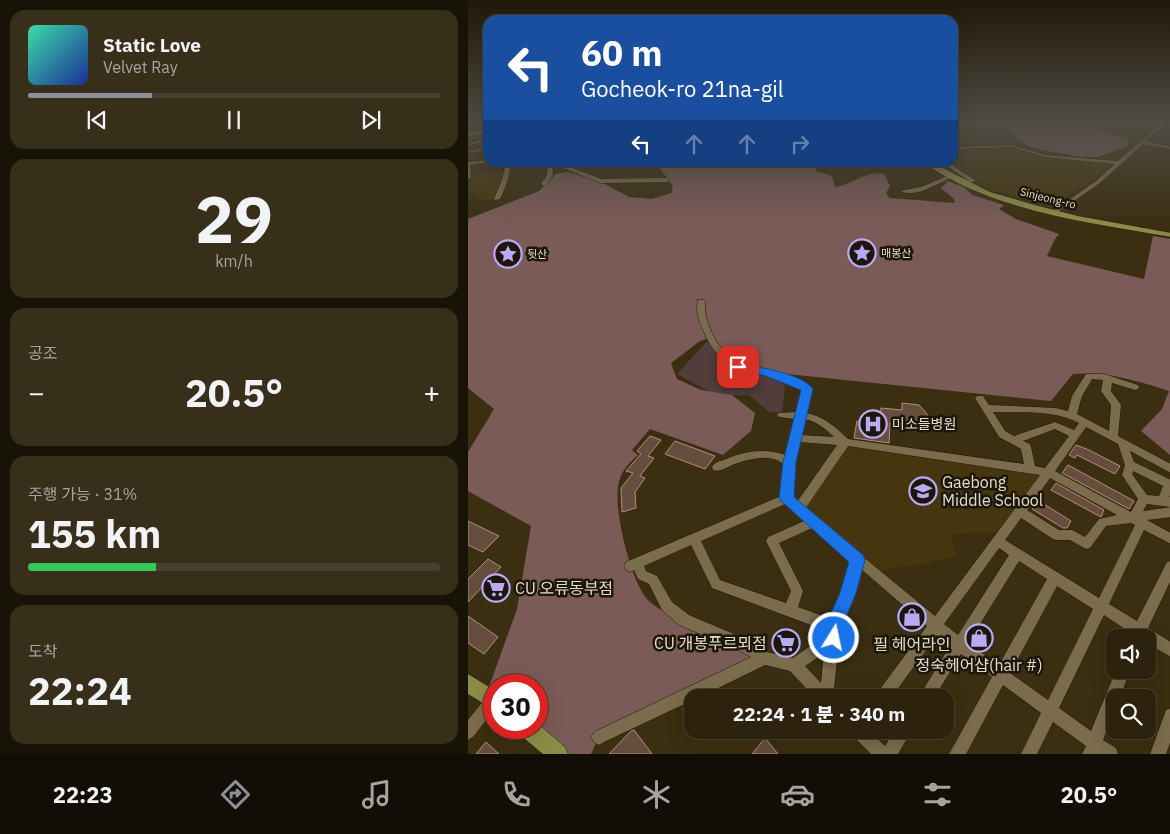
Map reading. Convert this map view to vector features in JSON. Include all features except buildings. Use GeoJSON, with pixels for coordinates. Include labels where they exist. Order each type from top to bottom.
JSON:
{"type":"FeatureCollection","features":[{"type":"Feature","properties":{"kind":"main road","name":"Sinjeong-ro"},"geometry":{"type":"LineString","coordinates":[[935,167],[966,183],[1019,203],[1170,235]]}},
{"type":"Feature","properties":{"kind":"main road"},"geometry":{"type":"LineString","coordinates":[[468,683],[483,693]]}},
{"type":"Feature","properties":{"kind":"main road"},"geometry":{"type":"LineString","coordinates":[[539,739],[556,754]]}},
{"type":"Feature","properties":{"kind":"street"},"geometry":{"type":"LineString","coordinates":[[1047,156],[1119,163]]}},
{"type":"Feature","properties":{"kind":"street"},"geometry":{"type":"LineString","coordinates":[[1055,212],[1098,182],[1126,156]]}},
{"type":"Feature","properties":{"kind":"street"},"geometry":{"type":"LineString","coordinates":[[468,177],[468,164],[483,162]]}},
{"type":"Feature","properties":{"kind":"street"},"geometry":{"type":"LineString","coordinates":[[497,199],[507,167]]}},
{"type":"Feature","properties":{"kind":"street"},"geometry":{"type":"LineString","coordinates":[[544,184],[550,175],[550,167]]}},
{"type":"Feature","properties":{"kind":"street"},"geometry":{"type":"LineString","coordinates":[[564,167],[600,181],[667,180]]}},
{"type":"Feature","properties":{"kind":"street"},"geometry":{"type":"LineString","coordinates":[[951,167],[973,181],[966,183]]}},
{"type":"Feature","properties":{"kind":"street"},"geometry":{"type":"LineString","coordinates":[[903,191],[927,188],[935,184],[939,179],[952,176]]}},
{"type":"Feature","properties":{"kind":"street"},"geometry":{"type":"LineString","coordinates":[[701,302],[700,314],[715,348],[727,360],[738,367],[768,372],[795,382],[807,389],[790,462],[786,499]]}},
{"type":"Feature","properties":{"kind":"street"},"geometry":{"type":"LineString","coordinates":[[1072,415],[1077,396],[1089,376],[1108,378],[1135,386]]}},
{"type":"Feature","properties":{"kind":"street"},"geometry":{"type":"LineString","coordinates":[[1108,378],[1106,391],[1116,405],[1117,441],[1130,466],[1169,484],[1166,502],[1144,499],[1127,476],[1130,466]]}},
{"type":"Feature","properties":{"kind":"street"},"geometry":{"type":"LineString","coordinates":[[980,398],[1002,434],[1026,448],[1030,469]]}},
{"type":"Feature","properties":{"kind":"street"},"geometry":{"type":"LineString","coordinates":[[986,408],[1056,411],[1072,415],[1170,468]]}},
{"type":"Feature","properties":{"kind":"street"},"geometry":{"type":"LineString","coordinates":[[782,415],[812,415],[823,421],[844,442]]}},
{"type":"Feature","properties":{"kind":"street"},"geometry":{"type":"LineString","coordinates":[[889,689],[1084,423]]}},
{"type":"Feature","properties":{"kind":"street"},"geometry":{"type":"LineString","coordinates":[[1015,440],[1055,425],[1075,435]]}},
{"type":"Feature","properties":{"kind":"street"},"geometry":{"type":"LineString","coordinates":[[795,438],[844,442],[1048,472],[1170,539]]}},
{"type":"Feature","properties":{"kind":"street"},"geometry":{"type":"LineString","coordinates":[[798,510],[844,442]]}},
{"type":"Feature","properties":{"kind":"street"},"geometry":{"type":"LineString","coordinates":[[717,468],[745,455],[782,456],[790,462]]}},
{"type":"Feature","properties":{"kind":"street"},"geometry":{"type":"LineString","coordinates":[[786,499],[935,626],[1049,711],[1092,748],[1110,754]]}},
{"type":"Feature","properties":{"kind":"street"},"geometry":{"type":"LineString","coordinates":[[786,499],[633,564],[642,575],[653,580],[667,606],[684,620],[743,645],[765,658],[794,665],[817,689]]}},
{"type":"Feature","properties":{"kind":"street"},"geometry":{"type":"LineString","coordinates":[[1030,754],[1138,521],[1144,499]]}},
{"type":"Feature","properties":{"kind":"street"},"geometry":{"type":"LineString","coordinates":[[1019,511],[1057,534],[1072,535],[1086,544],[1103,522],[1138,521],[1170,512]]}},
{"type":"Feature","properties":{"kind":"street"},"geometry":{"type":"LineString","coordinates":[[790,612],[797,591],[772,541],[813,522]]}},
{"type":"Feature","properties":{"kind":"street"},"geometry":{"type":"LineString","coordinates":[[694,538],[716,584],[790,612],[834,632]]}},
{"type":"Feature","properties":{"kind":"street"},"geometry":{"type":"LineString","coordinates":[[997,541],[1100,606],[1131,629]]}},
{"type":"Feature","properties":{"kind":"street"},"geometry":{"type":"LineString","coordinates":[[930,689],[1017,554]]}},
{"type":"Feature","properties":{"kind":"street"},"geometry":{"type":"LineString","coordinates":[[827,689],[834,632],[857,560]]}},
{"type":"Feature","properties":{"kind":"street"},"geometry":{"type":"LineString","coordinates":[[1140,629],[1170,566]]}},
{"type":"Feature","properties":{"kind":"street"},"geometry":{"type":"LineString","coordinates":[[957,754],[1055,578]]}},
{"type":"Feature","properties":{"kind":"street"},"geometry":{"type":"LineString","coordinates":[[794,665],[834,632]]}},
{"type":"Feature","properties":{"kind":"street"},"geometry":{"type":"LineString","coordinates":[[1156,643],[1170,650]]}},
{"type":"Feature","properties":{"kind":"street"},"geometry":{"type":"LineString","coordinates":[[599,737],[765,658]]}},
{"type":"Feature","properties":{"kind":"street"},"geometry":{"type":"LineString","coordinates":[[1092,748],[1119,679]]}},
{"type":"Feature","properties":{"kind":"street"},"geometry":{"type":"LineString","coordinates":[[468,732],[483,714]]}},
{"type":"Feature","properties":{"kind":"street"},"geometry":{"type":"LineString","coordinates":[[1158,754],[1170,715]]}},
{"type":"Feature","properties":{"kind":"street"},"geometry":{"type":"LineString","coordinates":[[867,739],[882,754]]}},
{"type":"Feature","properties":{"kind":"street"},"geometry":{"type":"LineString","coordinates":[[889,754],[898,739]]}},
{"type":"Feature","properties":{"kind":"shaded area"},"geometry":{"type":"Polygon","coordinates":[[[958,156],[1047,156],[1119,163],[1052,207],[994,191],[950,167],[958,167],[958,156]]]}},
{"type":"Feature","properties":{"kind":"shaded area"},"geometry":{"type":"Polygon","coordinates":[[[1077,156],[1100,156],[1098,157],[1077,156]]]}},
{"type":"Feature","properties":{"kind":"shaded area"},"geometry":{"type":"Polygon","coordinates":[[[659,167],[817,167],[816,171],[832,176],[835,187],[877,173],[884,174],[890,186],[886,193],[890,198],[955,203],[954,199],[941,188],[948,181],[964,187],[972,195],[1004,205],[999,209],[1016,219],[1059,234],[1047,256],[1144,279],[1153,236],[1170,239],[1170,455],[1141,431],[1162,409],[1169,391],[1134,380],[1110,375],[1073,374],[1051,401],[777,373],[731,359],[710,338],[700,341],[671,363],[677,379],[701,390],[732,395],[755,413],[751,431],[723,455],[650,429],[632,450],[638,455],[626,467],[619,482],[618,508],[621,526],[636,579],[649,601],[691,627],[765,658],[700,689],[684,689],[684,697],[599,737],[591,754],[558,754],[540,739],[548,739],[548,674],[494,674],[517,609],[531,526],[468,491],[468,452],[494,409],[468,388],[468,219],[539,191],[556,174],[568,172],[603,183],[629,197],[652,199],[671,193],[673,186],[659,167]]]}},
{"type":"Feature","properties":{"kind":"shaded area"},"geometry":{"type":"Polygon","coordinates":[[[506,170],[494,199],[476,200],[476,193],[468,194],[468,181],[472,180],[469,176],[506,170]]]}},
{"type":"Feature","properties":{"kind":"shaded area"},"geometry":{"type":"Polygon","coordinates":[[[710,338],[724,356],[744,371],[770,373],[785,386],[782,413],[769,412],[749,395],[717,396],[677,374],[710,338]]]}},
{"type":"Feature","properties":{"kind":"shaded area","name":"Gaebong Middle School"},"geometry":{"type":"Polygon","coordinates":[[[845,442],[1048,472],[1004,532],[951,534],[957,557],[872,572],[798,510],[845,442]]]}},
{"type":"Feature","properties":{"kind":"place","name":"매봉산"},"geometry":{"type":"Point","coordinates":[862,253]}},
{"type":"Feature","properties":{"kind":"place","name":"뒷산"},"geometry":{"type":"Point","coordinates":[508,254]}},
{"type":"Feature","properties":{"kind":"place","name":"미소들병원"},"geometry":{"type":"Point","coordinates":[873,424]}},
{"type":"Feature","properties":{"kind":"place","name":"Gaebong Middle School"},"geometry":{"type":"Point","coordinates":[923,491]}},
{"type":"Feature","properties":{"kind":"place","name":"CU 오류동부점"},"geometry":{"type":"Point","coordinates":[496,588]}},
{"type":"Feature","properties":{"kind":"place","name":"필 헤어라인"},"geometry":{"type":"Point","coordinates":[912,617]}},
{"type":"Feature","properties":{"kind":"place","name":"정숙헤어샵(hair #)"},"geometry":{"type":"Point","coordinates":[979,638]}},
{"type":"Feature","properties":{"kind":"place","name":"CU 개봉푸르뫼점"},"geometry":{"type":"Point","coordinates":[786,643]}},
{"type":"Feature","properties":{"kind":"route"},"geometry":{"type":"LineString","coordinates":[[738,367],[768,372],[803,384],[807,389],[790,462],[786,499],[857,560],[848,593],[834,627],[834,638]]}}]}
